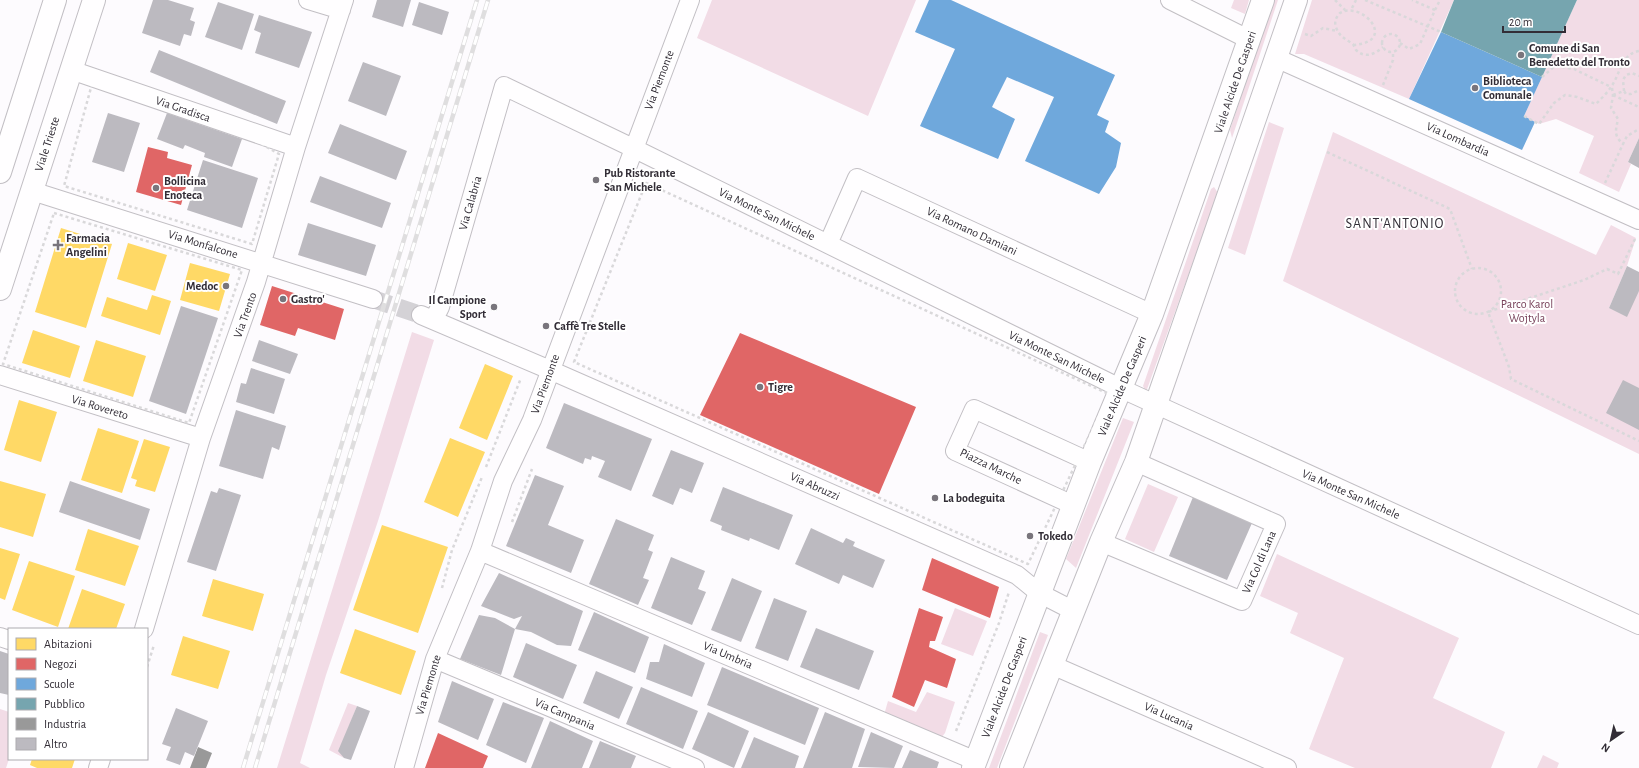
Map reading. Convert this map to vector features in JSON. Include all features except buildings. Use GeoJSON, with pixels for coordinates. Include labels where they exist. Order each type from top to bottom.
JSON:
{"type":"FeatureCollection","features":[{"type":"Feature","properties":{"kind":"street"},"geometry":{"type":"LineString","coordinates":[[0,172],[55,0]]}},
{"type":"Feature","properties":{"kind":"street","name":"Viale Trieste"},"geometry":{"type":"LineString","coordinates":[[0,289],[94,0]]}},
{"type":"Feature","properties":{"kind":"street"},"geometry":{"type":"LineString","coordinates":[[308,0],[342,5]]}},
{"type":"Feature","properties":{"kind":"street","name":"Via Piemonte"},"geometry":{"type":"LineString","coordinates":[[404,768],[435,659],[480,551],[503,481],[532,420],[633,148],[690,0]]}},
{"type":"Feature","properties":{"kind":"street"},"geometry":{"type":"LineString","coordinates":[[1170,0],[1250,40]]}},
{"type":"Feature","properties":{"kind":"street","name":"Viale Alcide De Gasperi"},"geometry":{"type":"LineString","coordinates":[[974,764],[1039,593],[1066,502],[1084,460],[1122,389],[1152,314],[1263,0]]}},
{"type":"Feature","properties":{"kind":"street"},"geometry":{"type":"LineString","coordinates":[[1011,768],[1101,542],[1136,462],[1154,405],[1296,0]]}},
{"type":"Feature","properties":{"kind":"street","name":"Via Trento"},"geometry":{"type":"LineString","coordinates":[[144,628],[201,438],[262,263],[296,147],[342,5]]}},
{"type":"Feature","properties":{"kind":"street","name":"Via Lombardia"},"geometry":{"type":"LineString","coordinates":[[1276,58],[1639,220]]}},
{"type":"Feature","properties":{"kind":"street","name":"Via Gradisca"},"geometry":{"type":"LineString","coordinates":[[71,70],[296,147]]}},
{"type":"Feature","properties":{"kind":"street","name":"Via Monte San Michele"},"geometry":{"type":"LineString","coordinates":[[504,86],[1154,405],[1639,625]]}},
{"type":"Feature","properties":{"kind":"street","name":"Via Calabria"},"geometry":{"type":"LineString","coordinates":[[504,86],[440,307],[428,317],[550,370]]}},
{"type":"Feature","properties":{"kind":"street","name":"Via Romano Damiani"},"geometry":{"type":"LineString","coordinates":[[828,244],[858,178],[1152,314]]}},
{"type":"Feature","properties":{"kind":"street","name":"Via Monfalcone"},"geometry":{"type":"LineString","coordinates":[[32,191],[373,299]]}},
{"type":"Feature","properties":{"kind":"street","name":"Via Abruzzi"},"geometry":{"type":"LineString","coordinates":[[550,370],[1017,576],[1039,593],[1074,611]]}},
{"type":"Feature","properties":{"kind":"street","name":"Via Rovereto"},"geometry":{"type":"LineString","coordinates":[[0,375],[201,438]]}},
{"type":"Feature","properties":{"kind":"street","name":"Piazza Marche"},"geometry":{"type":"LineString","coordinates":[[1066,502],[955,450],[974,409],[1084,460]]}},
{"type":"Feature","properties":{"kind":"street","name":"Via Col di Lana"},"geometry":{"type":"LineString","coordinates":[[1101,542],[1242,601],[1276,524],[1136,462]]}},
{"type":"Feature","properties":{"kind":"street","name":"Via Umbria"},"geometry":{"type":"LineString","coordinates":[[480,551],[974,764]]}},
{"type":"Feature","properties":{"kind":"street","name":"Via Campania"},"geometry":{"type":"LineString","coordinates":[[435,659],[695,768]]}},
{"type":"Feature","properties":{"kind":"street","name":"Via Lucania"},"geometry":{"type":"LineString","coordinates":[[1052,665],[1287,768]]}},
{"type":"Feature","properties":{"kind":"path"},"geometry":{"type":"LineString","coordinates":[[1335,0],[1345,10]]}},
{"type":"Feature","properties":{"kind":"path"},"geometry":{"type":"LineString","coordinates":[[1352,8],[1356,0]]}},
{"type":"Feature","properties":{"kind":"path"},"geometry":{"type":"LineString","coordinates":[[1366,0],[1441,32]]}},
{"type":"Feature","properties":{"kind":"path"},"geometry":{"type":"LineString","coordinates":[[1412,0],[1435,10]]}},
{"type":"Feature","properties":{"kind":"path"},"geometry":{"type":"LineString","coordinates":[[1393,52],[1387,51],[1383,47],[1382,38],[1390,33],[1396,35],[1400,43],[1409,49],[1420,44],[1440,0]]}},
{"type":"Feature","properties":{"kind":"path"},"geometry":{"type":"LineString","coordinates":[[1353,45],[1367,41],[1372,37],[1375,27],[1374,20],[1367,14],[1352,8],[1340,13],[1335,22],[1338,31],[1345,40],[1364,55],[1371,55],[1383,47]]}},
{"type":"Feature","properties":{"kind":"path"},"geometry":{"type":"LineString","coordinates":[[1302,32],[1311,36],[1323,28],[1338,31]]}},
{"type":"Feature","properties":{"kind":"path"},"geometry":{"type":"LineString","coordinates":[[1381,87],[1391,65],[1393,52],[1398,48],[1400,43]]}},
{"type":"Feature","properties":{"kind":"path"},"geometry":{"type":"LineString","coordinates":[[1524,116],[1539,124],[1554,103],[1565,95],[1577,97],[1596,104],[1611,87],[1623,63],[1632,52],[1639,51]]}},
{"type":"Feature","properties":{"kind":"path"},"geometry":{"type":"LineString","coordinates":[[1542,77],[1555,66],[1574,69],[1611,87],[1613,94],[1611,108],[1618,118],[1614,131],[1617,138],[1623,144]]}},
{"type":"Feature","properties":{"kind":"path"},"geometry":{"type":"LineString","coordinates":[[1624,91],[1623,80],[1626,75],[1632,72],[1639,76]]}},
{"type":"Feature","properties":{"kind":"path"},"geometry":{"type":"LineString","coordinates":[[92,84],[251,138],[279,154],[252,244],[64,186],[92,84]]}},
{"type":"Feature","properties":{"kind":"path"},"geometry":{"type":"LineString","coordinates":[[1613,94],[1624,91],[1626,94],[1631,94],[1639,90]]}},
{"type":"Feature","properties":{"kind":"path"},"geometry":{"type":"LineString","coordinates":[[1613,94],[1639,107]]}},
{"type":"Feature","properties":{"kind":"path"},"geometry":{"type":"LineString","coordinates":[[1604,185],[1627,136],[1639,129]]}},
{"type":"Feature","properties":{"kind":"path"},"geometry":{"type":"LineString","coordinates":[[1327,152],[1450,209],[1472,268]]}},
{"type":"Feature","properties":{"kind":"path"},"geometry":{"type":"LineString","coordinates":[[646,183],[1109,394],[1066,502],[1028,564],[574,362],[646,183]]}},
{"type":"Feature","properties":{"kind":"path"},"geometry":{"type":"LineString","coordinates":[[54,213],[242,270],[189,423],[3,364],[54,213]]}},
{"type":"Feature","properties":{"kind":"path"},"geometry":{"type":"LineString","coordinates":[[1488,312],[1498,301],[1500,286],[1493,273],[1486,270],[1472,268],[1459,277],[1456,284],[1456,299],[1466,310],[1480,314],[1488,312],[1584,280],[1607,269],[1618,274],[1636,238]]}},
{"type":"Feature","properties":{"kind":"path"},"geometry":{"type":"LineString","coordinates":[[1488,312],[1509,367],[1511,379],[1639,441]]}},
{"type":"Feature","properties":{"kind":"path"},"geometry":{"type":"LineString","coordinates":[[440,596],[452,550],[522,377]]}},
{"type":"Feature","properties":{"kind":"path"},"geometry":{"type":"LineString","coordinates":[[510,526],[532,468]]}},
{"type":"Feature","properties":{"kind":"path"},"geometry":{"type":"LineString","coordinates":[[956,732],[999,623],[1010,588]]}},
{"type":"Feature","properties":{"kind":"path"},"geometry":{"type":"LineString","coordinates":[[148,664],[154,644]]}},
{"type":"Feature","properties":{"kind":"green space"},"geometry":{"type":"Polygon","coordinates":[[[712,0],[916,0],[868,116],[697,38],[712,0]]]}},
{"type":"Feature","properties":{"kind":"green space"},"geometry":{"type":"Polygon","coordinates":[[[1234,0],[1249,0],[1245,14],[1231,8],[1234,0]]]}},
{"type":"Feature","properties":{"kind":"green space"},"geometry":{"type":"Polygon","coordinates":[[[1273,0],[1278,0],[1232,138],[1230,130],[1273,0]]]}},
{"type":"Feature","properties":{"kind":"green space"},"geometry":{"type":"Polygon","coordinates":[[[1312,0],[1454,0],[1409,99],[1304,54],[1295,54],[1312,0]]]}},
{"type":"Feature","properties":{"kind":"green space"},"geometry":{"type":"Polygon","coordinates":[[[1577,0],[1639,0],[1639,138],[1628,162],[1631,164],[1619,192],[1579,173],[1594,136],[1556,119],[1539,124],[1524,116],[1577,0]]]}},
{"type":"Feature","properties":{"kind":"green space"},"geometry":{"type":"Polygon","coordinates":[[[1269,122],[1284,128],[1245,255],[1228,248],[1269,122]]]}},
{"type":"Feature","properties":{"kind":"green space","name":"Parco Karol Wojtyla"},"geometry":{"type":"Polygon","coordinates":[[[1333,132],[1596,255],[1611,225],[1636,238],[1627,266],[1609,308],[1639,291],[1639,454],[1283,281],[1333,132]]]}},
{"type":"Feature","properties":{"kind":"green space"},"geometry":{"type":"Polygon","coordinates":[[[1214,187],[1218,193],[1146,392],[1143,386],[1211,189],[1214,187]]]}},
{"type":"Feature","properties":{"kind":"green space"},"geometry":{"type":"Polygon","coordinates":[[[412,332],[434,340],[378,521],[326,675],[300,763],[310,768],[277,768],[412,332]]]}},
{"type":"Feature","properties":{"kind":"green space"},"geometry":{"type":"Polygon","coordinates":[[[1123,418],[1134,422],[1076,568],[1066,559],[1123,418]]]}},
{"type":"Feature","properties":{"kind":"green space"},"geometry":{"type":"Polygon","coordinates":[[[1148,484],[1178,497],[1154,552],[1125,539],[1148,484]]]}},
{"type":"Feature","properties":{"kind":"green space"},"geometry":{"type":"Polygon","coordinates":[[[1277,554],[1459,638],[1433,698],[1505,732],[1491,768],[1355,768],[1309,749],[1344,658],[1290,633],[1298,613],[1260,596],[1277,554]]]}},
{"type":"Feature","properties":{"kind":"green space"},"geometry":{"type":"Polygon","coordinates":[[[955,608],[987,621],[973,656],[941,644],[955,608]]]}},
{"type":"Feature","properties":{"kind":"green space"},"geometry":{"type":"Polygon","coordinates":[[[1040,632],[1048,635],[997,768],[989,768],[1040,632]]]}},
{"type":"Feature","properties":{"kind":"green space"},"geometry":{"type":"Polygon","coordinates":[[[927,692],[955,702],[945,733],[941,738],[884,715],[888,701],[916,712],[927,692]]]}},
{"type":"Feature","properties":{"kind":"green space"},"geometry":{"type":"Polygon","coordinates":[[[348,703],[357,706],[339,751],[344,758],[329,750],[348,703]]]}},
{"type":"Feature","properties":{"kind":"green space"},"geometry":{"type":"Polygon","coordinates":[[[0,709],[8,712],[9,760],[6,768],[0,768],[0,709]]]}},
{"type":"Feature","properties":{"kind":"green space"},"geometry":{"type":"Polygon","coordinates":[[[1543,755],[1559,763],[1557,768],[1537,768],[1543,755]]]}},
{"type":"Feature","properties":{"kind":"tunnel"},"geometry":{"type":"LineString","coordinates":[[373,299],[421,315]]}},
{"type":"Feature","properties":{"kind":"railway"},"geometry":{"type":"LineString","coordinates":[[243,768],[477,0]]}},
{"type":"Feature","properties":{"kind":"railway"},"geometry":{"type":"LineString","coordinates":[[255,768],[488,0]]}},
{"type":"Feature","properties":{"kind":"place","name":"Comune di San Benedetto del Tronto"},"geometry":{"type":"Point","coordinates":[1521,55]}},
{"type":"Feature","properties":{"kind":"place","name":"Biblioteca Comunale"},"geometry":{"type":"Point","coordinates":[1475,88]}},
{"type":"Feature","properties":{"kind":"place","name":"Pub Ristorante San Michele"},"geometry":{"type":"Point","coordinates":[596,180]}},
{"type":"Feature","properties":{"kind":"place","name":"Bollicina Enoteca"},"geometry":{"type":"Point","coordinates":[156,188]}},
{"type":"Feature","properties":{"kind":"place","name":"Farmacia Angelini"},"geometry":{"type":"Point","coordinates":[58,245]}},
{"type":"Feature","properties":{"kind":"place","name":"Medoc"},"geometry":{"type":"Point","coordinates":[226,286]}},
{"type":"Feature","properties":{"kind":"place","name":"Gastro'"},"geometry":{"type":"Point","coordinates":[283,299]}},
{"type":"Feature","properties":{"kind":"place","name":"Il Campione Sport"},"geometry":{"type":"Point","coordinates":[494,307]}},
{"type":"Feature","properties":{"kind":"place","name":"Caffè Tre Stelle"},"geometry":{"type":"Point","coordinates":[546,326]}},
{"type":"Feature","properties":{"kind":"place","name":"Tigre"},"geometry":{"type":"Point","coordinates":[760,387]}},
{"type":"Feature","properties":{"kind":"place","name":"La bodeguita"},"geometry":{"type":"Point","coordinates":[935,498]}},
{"type":"Feature","properties":{"kind":"place","name":"Tokedo"},"geometry":{"type":"Point","coordinates":[1030,536]}},
{"type":"Feature","properties":{"kind":"district","name":"SANT'ANTONIO"},"geometry":{"type":"Point","coordinates":[1395,223]}}]}
